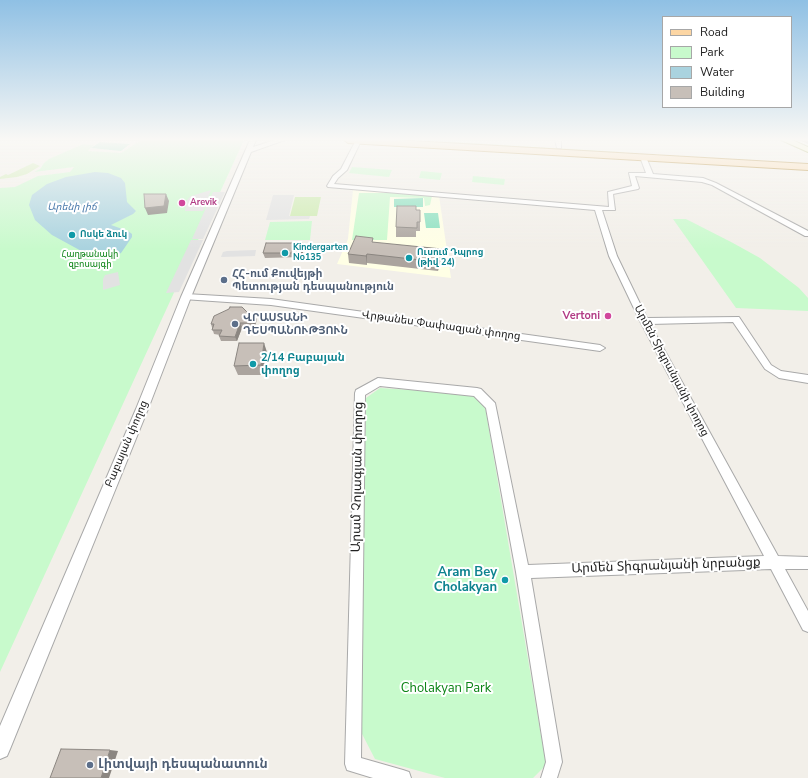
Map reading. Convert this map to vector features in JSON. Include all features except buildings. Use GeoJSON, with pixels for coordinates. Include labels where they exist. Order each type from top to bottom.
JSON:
{"type":"FeatureCollection","features":[{"type":"Feature","properties":{"kind":"street","name":"Բաբայան փողոց"},"geometry":{"type":"LineString","coordinates":[[0,748],[142,409],[186,297],[237,176]]}},
{"type":"Feature","properties":{"kind":"street"},"geometry":{"type":"LineString","coordinates":[[335,176],[330,186],[613,209],[610,193],[624,189],[636,188],[632,176]]}},
{"type":"Feature","properties":{"kind":"street"},"geometry":{"type":"LineString","coordinates":[[661,176],[709,182],[808,234]]}},
{"type":"Feature","properties":{"kind":"street","name":"Արմեն Տիգրանյանի փողոց"},"geometry":{"type":"LineString","coordinates":[[598,208],[612,256],[644,321],[808,625]]}},
{"type":"Feature","properties":{"kind":"street","name":"Վրթանես Փափազյան փողոց"},"geometry":{"type":"LineString","coordinates":[[186,297],[271,302],[600,348]]}},
{"type":"Feature","properties":{"kind":"street"},"geometry":{"type":"LineString","coordinates":[[644,321],[736,318],[768,367],[778,374],[808,379]]}},
{"type":"Feature","properties":{"kind":"street","name":"Արամ Չոլագյան փողոց"},"geometry":{"type":"LineString","coordinates":[[403,778],[353,764],[360,393],[378,382],[468,390],[477,392],[491,406],[524,572],[554,762],[549,778]]}},
{"type":"Feature","properties":{"kind":"street","name":"Արմեն Տիգրանյանի նրբանցք"},"geometry":{"type":"LineString","coordinates":[[524,572],[774,562],[808,564]]}},
{"type":"Feature","properties":{"kind":"shaded area"},"geometry":{"type":"Polygon","coordinates":[[[211,190],[203,211],[185,211],[187,200],[191,196],[211,190]]]}},
{"type":"Feature","properties":{"kind":"shaded area"},"geometry":{"type":"Polygon","coordinates":[[[353,190],[439,196],[451,278],[337,264],[348,239],[353,190]]]}},
{"type":"Feature","properties":{"kind":"shaded area"},"geometry":{"type":"Polygon","coordinates":[[[213,192],[225,192],[203,239],[192,239],[213,192]]]}},
{"type":"Feature","properties":{"kind":"shaded area"},"geometry":{"type":"Polygon","coordinates":[[[273,195],[294,195],[289,216],[310,216],[309,219],[266,220],[273,195]]]}},
{"type":"Feature","properties":{"kind":"shaded area"},"geometry":{"type":"Polygon","coordinates":[[[191,240],[203,240],[179,292],[166,293],[191,240]]]}},
{"type":"Feature","properties":{"kind":"shaded area"},"geometry":{"type":"Polygon","coordinates":[[[256,250],[255,256],[221,257],[223,252],[227,251],[256,250]]]}},
{"type":"Feature","properties":{"kind":"shaded area"},"geometry":{"type":"Polygon","coordinates":[[[118,272],[120,285],[103,290],[103,279],[105,275],[118,272]]]}},
{"type":"Feature","properties":{"kind":"green space"},"geometry":{"type":"Polygon","coordinates":[[[1,176],[19,176],[0,179],[1,176]]]}},
{"type":"Feature","properties":{"kind":"green space","name":"Հաղթանակի զբոսայգի"},"geometry":{"type":"Polygon","coordinates":[[[37,176],[227,176],[0,672],[0,188],[15,187],[37,176]]]}},
{"type":"Feature","properties":{"kind":"green space"},"geometry":{"type":"Polygon","coordinates":[[[419,176],[441,176],[440,180],[419,178],[419,176]]]}},
{"type":"Feature","properties":{"kind":"green space"},"geometry":{"type":"Polygon","coordinates":[[[473,176],[505,179],[504,185],[472,182],[473,176]]]}},
{"type":"Feature","properties":{"kind":"green space"},"geometry":{"type":"Polygon","coordinates":[[[359,193],[390,193],[432,196],[430,205],[425,206],[424,198],[390,197],[387,240],[352,240],[359,193]]]}},
{"type":"Feature","properties":{"kind":"green space"},"geometry":{"type":"Polygon","coordinates":[[[295,197],[321,197],[317,216],[290,216],[295,197]]]}},
{"type":"Feature","properties":{"kind":"green space"},"geometry":{"type":"Polygon","coordinates":[[[423,198],[423,207],[394,207],[394,199],[423,198]]]}},
{"type":"Feature","properties":{"kind":"green space"},"geometry":{"type":"Polygon","coordinates":[[[424,213],[438,213],[440,228],[426,228],[424,213]]]}},
{"type":"Feature","properties":{"kind":"green space"},"geometry":{"type":"Polygon","coordinates":[[[673,219],[686,219],[760,258],[799,288],[808,298],[808,311],[736,308],[673,219]]]}},
{"type":"Feature","properties":{"kind":"green space"},"geometry":{"type":"Polygon","coordinates":[[[312,221],[310,240],[265,240],[270,222],[312,221]]]}},
{"type":"Feature","properties":{"kind":"green space","name":"Cholakyan Park"},"geometry":{"type":"Polygon","coordinates":[[[380,388],[473,394],[485,406],[546,765],[533,778],[445,778],[375,759],[360,730],[366,398],[380,388]]]}},
{"type":"Feature","properties":{"kind":"water","name":"Արենի լիճ"},"geometry":{"type":"Polygon","coordinates":[[[117,176],[121,178],[125,183],[127,202],[136,211],[111,225],[132,234],[132,237],[121,253],[110,258],[85,253],[52,235],[35,220],[29,205],[32,195],[47,184],[66,177],[117,176]]]}},
{"type":"Feature","properties":{"kind":"place","name":"Arevik"},"geometry":{"type":"Point","coordinates":[182,203]}},
{"type":"Feature","properties":{"kind":"place","name":"Ոսկե ձուկ"},"geometry":{"type":"Point","coordinates":[72,235]}},
{"type":"Feature","properties":{"kind":"place","name":"Kindergarten No135"},"geometry":{"type":"Point","coordinates":[285,253]}},
{"type":"Feature","properties":{"kind":"place","name":"Ուսում Դպրոց (թիվ 24)"},"geometry":{"type":"Point","coordinates":[409,258]}},
{"type":"Feature","properties":{"kind":"place","name":"ՀՀ-ում Քուվեյթի Պետության դեսպանություն"},"geometry":{"type":"Point","coordinates":[224,280]}},
{"type":"Feature","properties":{"kind":"place","name":"Vertoni"},"geometry":{"type":"Point","coordinates":[608,316]}},
{"type":"Feature","properties":{"kind":"place","name":"ՎՐԱՍՏԱՆԻ ԴԵՍՊԱՆՈՒԹՅՈՒՆ"},"geometry":{"type":"Point","coordinates":[235,324]}},
{"type":"Feature","properties":{"kind":"place","name":"2/14 Բաբայան փողոց"},"geometry":{"type":"Point","coordinates":[253,364]}},
{"type":"Feature","properties":{"kind":"place","name":"Aram Bey Cholakyan"},"geometry":{"type":"Point","coordinates":[505,580]}},
{"type":"Feature","properties":{"kind":"place","name":"Լիտվայի դեսպանատուն"},"geometry":{"type":"Point","coordinates":[90,765]}}]}
